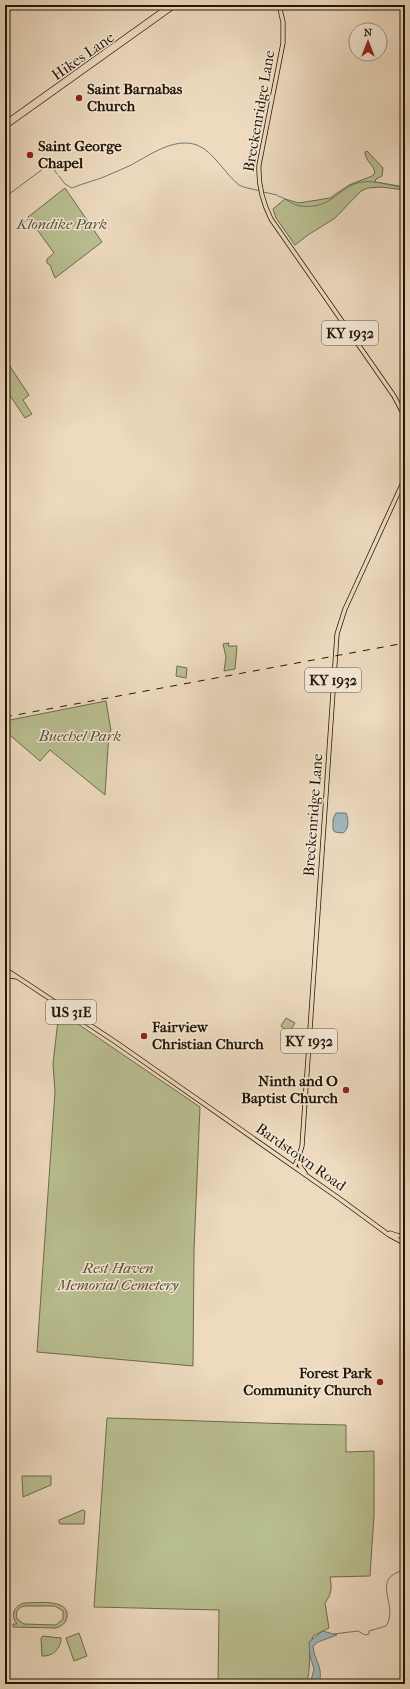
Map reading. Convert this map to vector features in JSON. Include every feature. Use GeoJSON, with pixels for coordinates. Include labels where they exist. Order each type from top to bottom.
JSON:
{"type":"FeatureCollection","features":[{"type":"Feature","properties":{"kind":"main road","name":"Hikes Lane"},"geometry":{"type":"LineString","coordinates":[[5,127],[170,5]]}},
{"type":"Feature","properties":{"kind":"main road","name":"Hikes Lane"},"geometry":{"type":"LineString","coordinates":[[5,123],[176,5]]}},
{"type":"Feature","properties":{"kind":"main road","name":"Breckenridge Lane"},"geometry":{"type":"LineString","coordinates":[[279,5],[283,22],[283,43],[259,165],[259,186],[262,197],[273,220],[394,396],[405,417]]}},
{"type":"Feature","properties":{"kind":"main road","name":"Breckenridge Lane"},"geometry":{"type":"LineString","coordinates":[[294,1167],[299,1158],[302,1139],[318,927],[336,645],[343,613],[405,478]]}},
{"type":"Feature","properties":{"kind":"main road","name":"Bardstown Road"},"geometry":{"type":"LineString","coordinates":[[5,970],[117,1043],[404,1243]]}},
{"type":"Feature","properties":{"kind":"main road"},"geometry":{"type":"LineString","coordinates":[[5,979],[10,976],[18,978]]}},
{"type":"Feature","properties":{"kind":"main road"},"geometry":{"type":"LineString","coordinates":[[299,1158],[299,1165],[307,1176]]}},
{"type":"Feature","properties":{"kind":"main road","name":"Bardstown Road"},"geometry":{"type":"LineString","coordinates":[[384,1230],[390,1232],[404,1243]]}},
{"type":"Feature","properties":{"kind":"main road"},"geometry":{"type":"LineString","coordinates":[[390,1232],[399,1236],[405,1233]]}},
{"type":"Feature","properties":{"kind":"green space"},"geometry":{"type":"Polygon","coordinates":[[[367,151],[383,168],[382,176],[376,179],[375,182],[405,187],[405,190],[381,187],[368,188],[361,191],[335,218],[295,245],[276,218],[273,209],[285,199],[299,203],[330,198],[349,185],[372,176],[375,173],[365,155],[365,152],[367,151]]]}},
{"type":"Feature","properties":{"kind":"green space","name":"Klondike Park"},"geometry":{"type":"Polygon","coordinates":[[[65,188],[102,242],[55,278],[50,265],[47,263],[47,259],[54,253],[28,217],[65,188]]]}},
{"type":"Feature","properties":{"kind":"green space"},"geometry":{"type":"Polygon","coordinates":[[[5,359],[29,395],[23,400],[32,414],[25,418],[5,388],[5,359]]]}},
{"type":"Feature","properties":{"kind":"green space"},"geometry":{"type":"Polygon","coordinates":[[[229,643],[228,646],[237,646],[235,669],[224,671],[226,657],[223,644],[229,643]]]}},
{"type":"Feature","properties":{"kind":"green space"},"geometry":{"type":"Polygon","coordinates":[[[177,666],[187,668],[186,678],[176,676],[177,666]]]}},
{"type":"Feature","properties":{"kind":"green space","name":"Buechel Park"},"geometry":{"type":"Polygon","coordinates":[[[106,701],[111,731],[109,732],[105,795],[50,750],[40,761],[5,731],[5,721],[106,701]]]}},
{"type":"Feature","properties":{"kind":"green space","name":"Rest Haven Memorial Cemetery"},"geometry":{"type":"Polygon","coordinates":[[[59,1011],[200,1107],[194,1250],[193,1366],[37,1352],[55,1092],[53,1064],[59,1011]]]}},
{"type":"Feature","properties":{"kind":"green space"},"geometry":{"type":"Polygon","coordinates":[[[286,1018],[295,1023],[289,1033],[281,1026],[286,1018]]]}},
{"type":"Feature","properties":{"kind":"green space"},"geometry":{"type":"Polygon","coordinates":[[[107,1418],[346,1425],[346,1452],[374,1451],[374,1515],[370,1576],[330,1577],[331,1590],[325,1603],[329,1628],[313,1636],[310,1648],[309,1672],[306,1684],[218,1684],[219,1610],[94,1607],[107,1418]]]}},
{"type":"Feature","properties":{"kind":"green space"},"geometry":{"type":"Polygon","coordinates":[[[22,1476],[51,1476],[51,1485],[23,1497],[22,1476]]]}},
{"type":"Feature","properties":{"kind":"green space"},"geometry":{"type":"Polygon","coordinates":[[[83,1510],[85,1511],[84,1524],[60,1524],[59,1520],[83,1510]]]}},
{"type":"Feature","properties":{"kind":"green space"},"geometry":{"type":"Polygon","coordinates":[[[44,1602],[58,1604],[67,1611],[66,1621],[56,1628],[13,1627],[13,1624],[17,1624],[14,1617],[14,1611],[21,1604],[44,1602]],[[25,1606],[19,1609],[16,1616],[17,1619],[24,1624],[56,1625],[63,1619],[63,1611],[55,1606],[25,1606]]]}},
{"type":"Feature","properties":{"kind":"green space"},"geometry":{"type":"Polygon","coordinates":[[[79,1633],[87,1656],[74,1661],[66,1638],[79,1633]]]}},
{"type":"Feature","properties":{"kind":"green space"},"geometry":{"type":"Polygon","coordinates":[[[43,1636],[61,1638],[60,1645],[56,1651],[50,1655],[42,1656],[41,1638],[43,1636]]]}},
{"type":"Feature","properties":{"kind":"water"},"geometry":{"type":"Polygon","coordinates":[[[336,813],[346,813],[347,815],[347,827],[343,833],[335,832],[333,830],[333,819],[336,813]]]}},
{"type":"Feature","properties":{"kind":"water"},"geometry":{"type":"Polygon","coordinates":[[[323,1631],[337,1635],[318,1642],[313,1646],[320,1668],[320,1678],[319,1684],[310,1684],[314,1669],[310,1656],[309,1642],[323,1631]]]}},
{"type":"Feature","properties":{"kind":"waterway"},"geometry":{"type":"LineString","coordinates":[[59,176],[65,184],[72,188],[102,178],[131,165],[162,148],[180,143],[188,143],[197,145],[208,152],[239,185],[260,191]]}},
{"type":"Feature","properties":{"kind":"waterway"},"geometry":{"type":"LineString","coordinates":[[5,197],[47,166],[51,165],[57,174]]}},
{"type":"Feature","properties":{"kind":"waterway"},"geometry":{"type":"LineString","coordinates":[[278,196],[300,206],[311,206],[328,201],[354,184],[362,182],[378,182],[405,188]]}},
{"type":"Feature","properties":{"kind":"waterway"},"geometry":{"type":"LineString","coordinates":[[263,192],[277,195]]}},
{"type":"Feature","properties":{"kind":"waterway"},"geometry":{"type":"LineString","coordinates":[[334,1634],[358,1631],[365,1635],[369,1634],[369,1631],[386,1626],[390,1610],[386,1586],[388,1579],[394,1574],[405,1570]]}},
{"type":"Feature","properties":{"kind":"railway"},"geometry":{"type":"LineString","coordinates":[[5,717],[405,643]]}},
{"type":"Feature","properties":{"kind":"place","name":"Saint Barnabas Church"},"geometry":{"type":"Point","coordinates":[79,98]}},
{"type":"Feature","properties":{"kind":"place","name":"Saint George Chapel"},"geometry":{"type":"Point","coordinates":[30,155]}},
{"type":"Feature","properties":{"kind":"place","name":"Fairview Christian Church"},"geometry":{"type":"Point","coordinates":[144,1036]}},
{"type":"Feature","properties":{"kind":"place","name":"Ninth and O Baptist Church"},"geometry":{"type":"Point","coordinates":[346,1090]}},
{"type":"Feature","properties":{"kind":"place","name":"Forest Park Community Church"},"geometry":{"type":"Point","coordinates":[380,1382]}}]}
